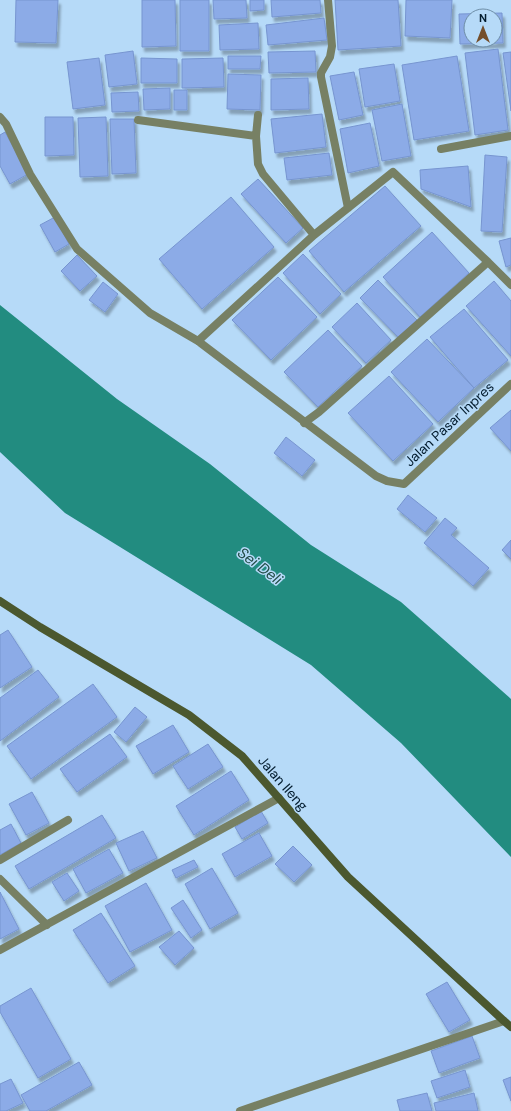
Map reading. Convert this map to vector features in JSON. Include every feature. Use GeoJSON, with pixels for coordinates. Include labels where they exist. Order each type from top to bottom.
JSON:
{"type":"FeatureCollection","features":[{"type":"Feature","properties":{"kind":"street"},"geometry":{"type":"LineString","coordinates":[[328,0],[332,46],[330,56],[321,73],[321,77],[348,208]]}},
{"type":"Feature","properties":{"kind":"street"},"geometry":{"type":"LineString","coordinates":[[258,116],[256,136],[258,164],[263,174],[314,235]]}},
{"type":"Feature","properties":{"kind":"street"},"geometry":{"type":"LineString","coordinates":[[0,117],[6,124],[30,174],[77,249],[150,313],[198,341],[304,422],[319,412],[488,262]]}},
{"type":"Feature","properties":{"kind":"street"},"geometry":{"type":"LineString","coordinates":[[138,120],[256,136]]}},
{"type":"Feature","properties":{"kind":"street"},"geometry":{"type":"LineString","coordinates":[[441,149],[511,136]]}},
{"type":"Feature","properties":{"kind":"street"},"geometry":{"type":"LineString","coordinates":[[198,341],[314,235],[393,172],[511,285]]}},
{"type":"Feature","properties":{"kind":"street","name":"Jalan Pasar Inpres"},"geometry":{"type":"LineString","coordinates":[[304,422],[376,476],[387,481],[404,484],[511,384]]}},
{"type":"Feature","properties":{"kind":"street","name":"Jalan Ileng"},"geometry":{"type":"LineString","coordinates":[[0,601],[40,627],[189,715],[242,756],[348,877],[511,1027]]}},
{"type":"Feature","properties":{"kind":"street"},"geometry":{"type":"LineString","coordinates":[[0,950],[279,798]]}},
{"type":"Feature","properties":{"kind":"street"},"geometry":{"type":"LineString","coordinates":[[0,860],[68,820]]}},
{"type":"Feature","properties":{"kind":"street"},"geometry":{"type":"LineString","coordinates":[[0,879],[47,925]]}},
{"type":"Feature","properties":{"kind":"street"},"geometry":{"type":"LineString","coordinates":[[240,1111],[504,1021]]}},
{"type":"Feature","properties":{"kind":"water","name":"Sei Deli"},"geometry":{"type":"Polygon","coordinates":[[[0,305],[117,399],[210,464],[311,545],[401,602],[511,699],[511,857],[401,743],[311,665],[65,513],[0,452],[0,305]]]}},
{"type":"Feature","properties":{"kind":"building"},"geometry":{"type":"Polygon","coordinates":[[[16,0],[58,0],[56,43],[15,42],[16,0]]]}},
{"type":"Feature","properties":{"kind":"building"},"geometry":{"type":"Polygon","coordinates":[[[142,0],[175,0],[176,46],[142,47],[142,0]]]}},
{"type":"Feature","properties":{"kind":"building"},"geometry":{"type":"Polygon","coordinates":[[[180,0],[209,0],[209,51],[180,51],[180,0]]]}},
{"type":"Feature","properties":{"kind":"building"},"geometry":{"type":"Polygon","coordinates":[[[213,0],[246,0],[247,18],[214,19],[213,0]]]}},
{"type":"Feature","properties":{"kind":"building"},"geometry":{"type":"Polygon","coordinates":[[[250,0],[264,0],[264,10],[250,11],[250,0]]]}},
{"type":"Feature","properties":{"kind":"building"},"geometry":{"type":"Polygon","coordinates":[[[271,0],[320,0],[321,13],[272,17],[271,0]]]}},
{"type":"Feature","properties":{"kind":"building"},"geometry":{"type":"Polygon","coordinates":[[[335,0],[398,0],[401,46],[338,50],[335,0]]]}},
{"type":"Feature","properties":{"kind":"building"},"geometry":{"type":"Polygon","coordinates":[[[406,0],[452,0],[450,38],[405,36],[406,0]]]}},
{"type":"Feature","properties":{"kind":"building"},"geometry":{"type":"Polygon","coordinates":[[[459,14],[463,14],[463,44],[460,44],[459,14]]]}},
{"type":"Feature","properties":{"kind":"building"},"geometry":{"type":"Polygon","coordinates":[[[324,18],[327,40],[268,45],[266,25],[324,18]]]}},
{"type":"Feature","properties":{"kind":"building"},"geometry":{"type":"Polygon","coordinates":[[[258,23],[259,49],[220,50],[219,25],[258,23]]]}},
{"type":"Feature","properties":{"kind":"building"},"geometry":{"type":"Polygon","coordinates":[[[498,49],[508,130],[475,135],[465,53],[498,49]]]}},
{"type":"Feature","properties":{"kind":"building"},"geometry":{"type":"Polygon","coordinates":[[[133,51],[137,84],[109,87],[105,55],[133,51]]]}},
{"type":"Feature","properties":{"kind":"building"},"geometry":{"type":"Polygon","coordinates":[[[315,51],[316,72],[269,73],[268,52],[315,51]]]}},
{"type":"Feature","properties":{"kind":"building"},"geometry":{"type":"Polygon","coordinates":[[[511,52],[511,111],[503,53],[511,52]]]}},
{"type":"Feature","properties":{"kind":"building"},"geometry":{"type":"Polygon","coordinates":[[[228,56],[261,56],[260,69],[228,69],[228,56]]]}},
{"type":"Feature","properties":{"kind":"building"},"geometry":{"type":"Polygon","coordinates":[[[457,56],[469,131],[414,140],[402,65],[457,56]]]}},
{"type":"Feature","properties":{"kind":"building"},"geometry":{"type":"Polygon","coordinates":[[[99,58],[105,105],[73,109],[67,62],[99,58]]]}},
{"type":"Feature","properties":{"kind":"building"},"geometry":{"type":"Polygon","coordinates":[[[141,58],[177,59],[177,83],[141,83],[141,58]]]}},
{"type":"Feature","properties":{"kind":"building"},"geometry":{"type":"Polygon","coordinates":[[[223,58],[224,87],[182,88],[182,59],[223,58]]]}},
{"type":"Feature","properties":{"kind":"building"},"geometry":{"type":"Polygon","coordinates":[[[394,64],[400,101],[365,107],[359,69],[394,64]]]}},
{"type":"Feature","properties":{"kind":"building"},"geometry":{"type":"Polygon","coordinates":[[[354,72],[363,115],[339,120],[330,76],[354,72]]]}},
{"type":"Feature","properties":{"kind":"building"},"geometry":{"type":"Polygon","coordinates":[[[228,74],[261,75],[260,110],[227,109],[228,74]]]}},
{"type":"Feature","properties":{"kind":"building"},"geometry":{"type":"Polygon","coordinates":[[[308,78],[309,109],[271,110],[271,79],[308,78]]]}},
{"type":"Feature","properties":{"kind":"building"},"geometry":{"type":"Polygon","coordinates":[[[170,88],[170,109],[144,110],[143,89],[170,88]]]}},
{"type":"Feature","properties":{"kind":"building"},"geometry":{"type":"Polygon","coordinates":[[[174,90],[187,90],[187,110],[174,110],[174,90]]]}},
{"type":"Feature","properties":{"kind":"building"},"geometry":{"type":"Polygon","coordinates":[[[138,92],[139,111],[112,112],[111,93],[138,92]]]}},
{"type":"Feature","properties":{"kind":"building"},"geometry":{"type":"Polygon","coordinates":[[[402,104],[411,156],[382,161],[372,110],[402,104]]]}},
{"type":"Feature","properties":{"kind":"building"},"geometry":{"type":"Polygon","coordinates":[[[322,114],[326,147],[275,153],[271,119],[322,114]]]}},
{"type":"Feature","properties":{"kind":"building"},"geometry":{"type":"Polygon","coordinates":[[[45,117],[73,117],[74,155],[45,156],[45,117]]]}},
{"type":"Feature","properties":{"kind":"building"},"geometry":{"type":"Polygon","coordinates":[[[106,117],[108,176],[80,177],[78,118],[106,117]]]}},
{"type":"Feature","properties":{"kind":"building"},"geometry":{"type":"Polygon","coordinates":[[[110,119],[134,119],[136,173],[112,174],[110,119]]]}},
{"type":"Feature","properties":{"kind":"building"},"geometry":{"type":"Polygon","coordinates":[[[370,123],[379,166],[348,173],[340,129],[370,123]]]}},
{"type":"Feature","properties":{"kind":"building"},"geometry":{"type":"Polygon","coordinates":[[[5,132],[28,174],[10,184],[0,166],[0,135],[5,132]]]}},
{"type":"Feature","properties":{"kind":"building"},"geometry":{"type":"Polygon","coordinates":[[[329,153],[332,175],[287,180],[284,158],[329,153]]]}},
{"type":"Feature","properties":{"kind":"building"},"geometry":{"type":"Polygon","coordinates":[[[485,155],[507,157],[502,232],[481,231],[485,155]]]}},
{"type":"Feature","properties":{"kind":"building"},"geometry":{"type":"Polygon","coordinates":[[[468,166],[471,207],[421,189],[420,170],[468,166]]]}},
{"type":"Feature","properties":{"kind":"building"},"geometry":{"type":"Polygon","coordinates":[[[258,179],[303,228],[286,243],[241,194],[258,179]]]}},
{"type":"Feature","properties":{"kind":"building"},"geometry":{"type":"Polygon","coordinates":[[[385,186],[421,226],[344,292],[309,251],[385,186]]]}},
{"type":"Feature","properties":{"kind":"building"},"geometry":{"type":"Polygon","coordinates":[[[231,197],[274,247],[202,309],[159,259],[231,197]]]}},
{"type":"Feature","properties":{"kind":"building"},"geometry":{"type":"Polygon","coordinates":[[[55,217],[69,244],[55,252],[40,225],[55,217]]]}},
{"type":"Feature","properties":{"kind":"building"},"geometry":{"type":"Polygon","coordinates":[[[432,232],[469,273],[420,317],[383,277],[432,232]]]}},
{"type":"Feature","properties":{"kind":"building"},"geometry":{"type":"Polygon","coordinates":[[[511,238],[511,265],[506,267],[499,241],[511,238]]]}},
{"type":"Feature","properties":{"kind":"building"},"geometry":{"type":"Polygon","coordinates":[[[303,254],[341,294],[320,314],[283,273],[303,254]]]}},
{"type":"Feature","properties":{"kind":"building"},"geometry":{"type":"Polygon","coordinates":[[[77,255],[97,276],[80,291],[61,271],[77,255]]]}},
{"type":"Feature","properties":{"kind":"building"},"geometry":{"type":"Polygon","coordinates":[[[278,277],[317,317],[271,360],[232,320],[278,277]]]}},
{"type":"Feature","properties":{"kind":"building"},"geometry":{"type":"Polygon","coordinates":[[[378,280],[417,320],[398,337],[360,298],[378,280]]]}},
{"type":"Feature","properties":{"kind":"building"},"geometry":{"type":"Polygon","coordinates":[[[494,281],[511,301],[511,356],[466,306],[494,281]]]}},
{"type":"Feature","properties":{"kind":"building"},"geometry":{"type":"Polygon","coordinates":[[[103,282],[118,294],[105,312],[89,300],[103,282]]]}},
{"type":"Feature","properties":{"kind":"building"},"geometry":{"type":"Polygon","coordinates":[[[357,303],[391,340],[366,363],[332,327],[357,303]]]}},
{"type":"Feature","properties":{"kind":"building"},"geometry":{"type":"Polygon","coordinates":[[[464,309],[508,360],[474,388],[430,337],[464,309]]]}},
{"type":"Feature","properties":{"kind":"building"},"geometry":{"type":"Polygon","coordinates":[[[328,330],[362,366],[318,407],[284,372],[328,330]]]}},
{"type":"Feature","properties":{"kind":"building"},"geometry":{"type":"Polygon","coordinates":[[[427,339],[474,388],[438,422],[391,372],[427,339]]]}},
{"type":"Feature","properties":{"kind":"building"},"geometry":{"type":"Polygon","coordinates":[[[389,376],[433,424],[393,461],[348,413],[389,376]]]}},
{"type":"Feature","properties":{"kind":"building"},"geometry":{"type":"Polygon","coordinates":[[[511,410],[511,451],[490,428],[511,410]]]}},
{"type":"Feature","properties":{"kind":"building"},"geometry":{"type":"Polygon","coordinates":[[[286,437],[315,460],[302,476],[274,453],[286,437]]]}},
{"type":"Feature","properties":{"kind":"building"},"geometry":{"type":"Polygon","coordinates":[[[408,495],[437,518],[425,532],[397,509],[408,495]]]}},
{"type":"Feature","properties":{"kind":"building"},"geometry":{"type":"Polygon","coordinates":[[[445,518],[457,528],[451,535],[489,568],[473,586],[424,543],[445,518]]]}},
{"type":"Feature","properties":{"kind":"building"},"geometry":{"type":"Polygon","coordinates":[[[511,540],[511,559],[502,550],[511,540]]]}},
{"type":"Feature","properties":{"kind":"building"},"geometry":{"type":"Polygon","coordinates":[[[8,630],[32,667],[0,688],[0,635],[8,630]]]}},
{"type":"Feature","properties":{"kind":"building"},"geometry":{"type":"Polygon","coordinates":[[[38,670],[59,697],[0,741],[0,698],[38,670]]]}},
{"type":"Feature","properties":{"kind":"building"},"geometry":{"type":"Polygon","coordinates":[[[93,684],[117,717],[31,779],[7,746],[93,684]]]}},
{"type":"Feature","properties":{"kind":"building"},"geometry":{"type":"Polygon","coordinates":[[[135,707],[147,717],[126,742],[114,732],[135,707]]]}},
{"type":"Feature","properties":{"kind":"building"},"geometry":{"type":"Polygon","coordinates":[[[173,725],[189,752],[153,774],[136,746],[173,725]]]}},
{"type":"Feature","properties":{"kind":"building"},"geometry":{"type":"Polygon","coordinates":[[[110,734],[127,757],[77,792],[60,769],[110,734]]]}},
{"type":"Feature","properties":{"kind":"building"},"geometry":{"type":"Polygon","coordinates":[[[208,744],[223,767],[188,789],[173,766],[208,744]]]}},
{"type":"Feature","properties":{"kind":"building"},"geometry":{"type":"Polygon","coordinates":[[[231,771],[249,800],[194,835],[176,806],[231,771]]]}},
{"type":"Feature","properties":{"kind":"building"},"geometry":{"type":"Polygon","coordinates":[[[32,792],[49,823],[26,835],[9,804],[32,792]]]}},
{"type":"Feature","properties":{"kind":"building"},"geometry":{"type":"Polygon","coordinates":[[[261,811],[268,823],[242,839],[235,827],[261,811]]]}},
{"type":"Feature","properties":{"kind":"building"},"geometry":{"type":"Polygon","coordinates":[[[102,815],[116,838],[29,889],[15,866],[102,815]]]}},
{"type":"Feature","properties":{"kind":"building"},"geometry":{"type":"Polygon","coordinates":[[[11,824],[21,843],[0,855],[0,830],[11,824]]]}},
{"type":"Feature","properties":{"kind":"building"},"geometry":{"type":"Polygon","coordinates":[[[143,831],[157,858],[129,871],[116,843],[143,831]]]}},
{"type":"Feature","properties":{"kind":"building"},"geometry":{"type":"Polygon","coordinates":[[[259,833],[272,856],[235,877],[222,854],[259,833]]]}},
{"type":"Feature","properties":{"kind":"building"},"geometry":{"type":"Polygon","coordinates":[[[293,846],[312,865],[294,882],[275,864],[293,846]]]}},
{"type":"Feature","properties":{"kind":"building"},"geometry":{"type":"Polygon","coordinates":[[[109,849],[123,873],[86,893],[73,869],[109,849]]]}},
{"type":"Feature","properties":{"kind":"building"},"geometry":{"type":"Polygon","coordinates":[[[194,860],[198,867],[176,878],[172,870],[194,860]]]}},
{"type":"Feature","properties":{"kind":"building"},"geometry":{"type":"Polygon","coordinates":[[[212,868],[238,913],[210,929],[185,884],[212,868]]]}},
{"type":"Feature","properties":{"kind":"building"},"geometry":{"type":"Polygon","coordinates":[[[67,873],[79,891],[64,901],[52,882],[67,873]]]}},
{"type":"Feature","properties":{"kind":"building"},"geometry":{"type":"Polygon","coordinates":[[[146,883],[172,930],[130,952],[105,906],[146,883]]]}},
{"type":"Feature","properties":{"kind":"building"},"geometry":{"type":"Polygon","coordinates":[[[0,892],[19,929],[0,939],[0,892]]]}},
{"type":"Feature","properties":{"kind":"building"},"geometry":{"type":"Polygon","coordinates":[[[183,900],[202,930],[191,938],[171,908],[183,900]]]}},
{"type":"Feature","properties":{"kind":"building"},"geometry":{"type":"Polygon","coordinates":[[[101,913],[135,966],[108,983],[73,930],[101,913]]]}},
{"type":"Feature","properties":{"kind":"building"},"geometry":{"type":"Polygon","coordinates":[[[179,931],[194,948],[175,965],[159,947],[179,931]]]}},
{"type":"Feature","properties":{"kind":"building"},"geometry":{"type":"Polygon","coordinates":[[[447,982],[470,1020],[449,1032],[426,994],[447,982]]]}},
{"type":"Feature","properties":{"kind":"building"},"geometry":{"type":"Polygon","coordinates":[[[31,988],[71,1059],[38,1078],[0,1012],[0,1006],[31,988]]]}},
{"type":"Feature","properties":{"kind":"building"},"geometry":{"type":"Polygon","coordinates":[[[472,1036],[480,1058],[439,1073],[431,1051],[472,1036]]]}},
{"type":"Feature","properties":{"kind":"building"},"geometry":{"type":"Polygon","coordinates":[[[79,1062],[92,1085],[46,1111],[30,1111],[21,1095],[79,1062]]]}},
{"type":"Feature","properties":{"kind":"building"},"geometry":{"type":"Polygon","coordinates":[[[465,1070],[470,1087],[437,1098],[431,1081],[465,1070]]]}},
{"type":"Feature","properties":{"kind":"building"},"geometry":{"type":"Polygon","coordinates":[[[511,1077],[511,1101],[503,1080],[511,1077]]]}},
{"type":"Feature","properties":{"kind":"building"},"geometry":{"type":"Polygon","coordinates":[[[11,1079],[23,1103],[6,1111],[0,1111],[0,1084],[11,1079]]]}},
{"type":"Feature","properties":{"kind":"building"},"geometry":{"type":"Polygon","coordinates":[[[427,1093],[432,1111],[400,1111],[397,1100],[427,1093]]]}},
{"type":"Feature","properties":{"kind":"building"},"geometry":{"type":"Polygon","coordinates":[[[474,1093],[478,1111],[436,1111],[434,1103],[474,1093]]]}}]}
